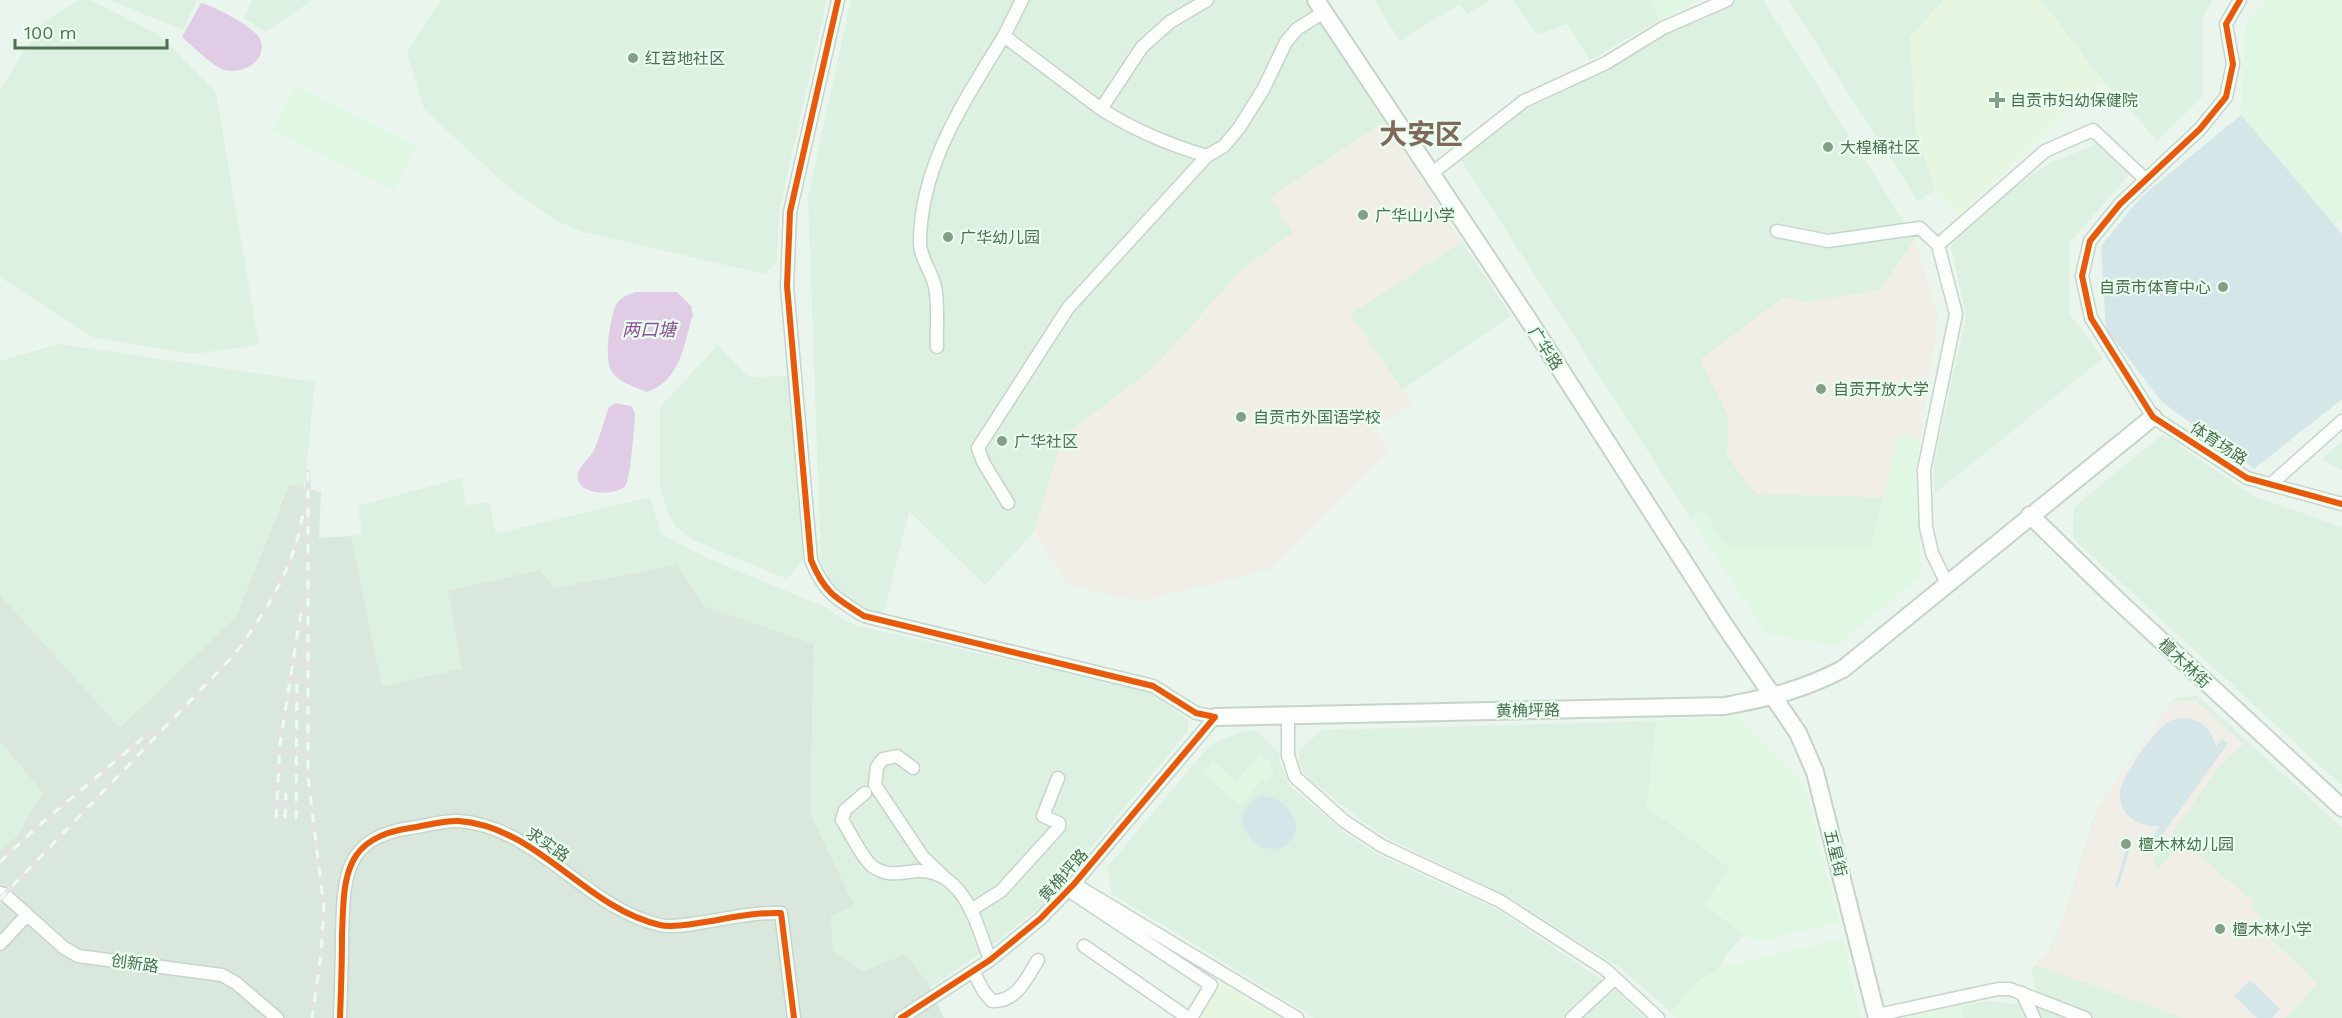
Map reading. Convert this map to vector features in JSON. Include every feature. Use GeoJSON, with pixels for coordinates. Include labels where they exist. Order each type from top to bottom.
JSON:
{"type":"FeatureCollection","features":[{"type":"Feature","properties":{"kind":"main road","name":"广华路"},"geometry":{"type":"LineString","coordinates":[[1320,6],[1528,319],[1723,623],[1774,697]]}},
{"type":"Feature","properties":{"kind":"main road"},"geometry":{"type":"LineString","coordinates":[[1774,697],[1811,686],[1843,669],[2153,417]]}},
{"type":"Feature","properties":{"kind":"main road","name":"檀木林街"},"geometry":{"type":"LineString","coordinates":[[2030,515],[2113,596],[2342,808]]}},
{"type":"Feature","properties":{"kind":"main road","name":"黄桷坪路"},"geometry":{"type":"LineString","coordinates":[[1215,717],[1725,705],[1774,697]]}},
{"type":"Feature","properties":{"kind":"main road","name":"五星街"},"geometry":{"type":"LineString","coordinates":[[1774,697],[1798,733],[1815,772],[1877,1017]]}},
{"type":"Feature","properties":{"kind":"street"},"geometry":{"type":"LineString","coordinates":[[838,0],[790,212],[787,286],[811,560],[820,582],[836,599],[864,616],[1153,686],[1196,713],[1215,717]]}},
{"type":"Feature","properties":{"kind":"street"},"geometry":{"type":"LineString","coordinates":[[937,347],[935,287],[920,245],[926,194],[935,159],[963,104],[1004,36],[1022,0]]}},
{"type":"Feature","properties":{"kind":"street"},"geometry":{"type":"LineString","coordinates":[[1101,109],[1142,47],[1170,22],[1207,0]]}},
{"type":"Feature","properties":{"kind":"street"},"geometry":{"type":"LineString","coordinates":[[1431,174],[1524,101],[1606,63],[1663,27],[1727,0]]}},
{"type":"Feature","properties":{"kind":"street"},"geometry":{"type":"LineString","coordinates":[[2153,417],[2091,318],[2082,276],[2090,241],[2120,204],[2200,129],[2226,98],[2233,64],[2226,24],[2240,0]]}},
{"type":"Feature","properties":{"kind":"street"},"geometry":{"type":"LineString","coordinates":[[1008,503],[983,462],[978,448],[1068,308],[1207,156],[1224,146],[1239,128],[1264,88],[1286,42],[1320,6]]}},
{"type":"Feature","properties":{"kind":"street"},"geometry":{"type":"LineString","coordinates":[[1004,36],[1125,125],[1182,149],[1207,156]]}},
{"type":"Feature","properties":{"kind":"street"},"geometry":{"type":"LineString","coordinates":[[1938,245],[2045,151],[2093,130],[2146,180]]}},
{"type":"Feature","properties":{"kind":"street"},"geometry":{"type":"LineString","coordinates":[[1777,231],[1828,241],[1920,228],[1938,245],[1956,314],[1930,435],[1924,470],[1924,494],[1926,527],[1932,554],[1947,584]]}},
{"type":"Feature","properties":{"kind":"street","name":"体育场路"},"geometry":{"type":"LineString","coordinates":[[2153,417],[2247,478],[2342,504]]}},
{"type":"Feature","properties":{"kind":"street"},"geometry":{"type":"LineString","coordinates":[[2271,484],[2342,421]]}},
{"type":"Feature","properties":{"kind":"street"},"geometry":{"type":"LineString","coordinates":[[1288,716],[1288,755],[1296,777],[1344,820],[1382,846],[1500,901],[1615,978],[1658,1018]]}},
{"type":"Feature","properties":{"kind":"street","name":"黄桷坪路"},"geometry":{"type":"LineString","coordinates":[[902,1018],[990,960],[1040,919],[1071,887],[1215,717]]}},
{"type":"Feature","properties":{"kind":"street"},"geometry":{"type":"LineString","coordinates":[[913,768],[897,756],[884,759],[877,767],[874,785],[923,856],[962,893],[990,960]]}},
{"type":"Feature","properties":{"kind":"street"},"geometry":{"type":"LineString","coordinates":[[971,910],[1001,891],[1059,827],[1059,823],[1043,816],[1058,778]]}},
{"type":"Feature","properties":{"kind":"street"},"geometry":{"type":"LineString","coordinates":[[865,794],[845,810],[842,820],[871,865],[886,874],[918,871],[944,877]]}},
{"type":"Feature","properties":{"kind":"street","name":"求实路"},"geometry":{"type":"LineString","coordinates":[[340,1018],[344,884],[352,862],[367,843],[390,831],[458,821],[488,827],[514,838],[616,907],[661,926],[687,925],[763,912],[781,914],[794,1018]]}},
{"type":"Feature","properties":{"kind":"street"},"geometry":{"type":"LineString","coordinates":[[1071,887],[1211,985],[1189,1018],[1084,946]]}},
{"type":"Feature","properties":{"kind":"street"},"geometry":{"type":"LineString","coordinates":[[1071,887],[1298,1018]]}},
{"type":"Feature","properties":{"kind":"street","name":"创新路"},"geometry":{"type":"LineString","coordinates":[[0,893],[63,947],[78,956],[222,975],[236,982],[277,1018]]}},
{"type":"Feature","properties":{"kind":"street"},"geometry":{"type":"LineString","coordinates":[[0,944],[27,915]]}},
{"type":"Feature","properties":{"kind":"street"},"geometry":{"type":"LineString","coordinates":[[973,971],[984,992],[992,1001],[1004,1001],[1018,991],[1038,960]]}},
{"type":"Feature","properties":{"kind":"street"},"geometry":{"type":"LineString","coordinates":[[1572,1018],[1615,978]]}},
{"type":"Feature","properties":{"kind":"street"},"geometry":{"type":"LineString","coordinates":[[1877,1017],[1998,989],[2010,989],[2085,1018]]}},
{"type":"Feature","properties":{"kind":"street"},"geometry":{"type":"LineString","coordinates":[[2022,993],[2034,1018]]}},
{"type":"Feature","properties":{"kind":"shaded area"},"geometry":{"type":"Polygon","coordinates":[[[79,0],[90,0],[159,35],[216,92],[259,345],[193,354],[92,337],[0,277],[0,90],[42,23],[79,0]]]}},
{"type":"Feature","properties":{"kind":"shaded area"},"geometry":{"type":"Polygon","coordinates":[[[109,0],[197,0],[183,30],[109,0]]]}},
{"type":"Feature","properties":{"kind":"shaded area"},"geometry":{"type":"Polygon","coordinates":[[[252,0],[312,0],[265,32],[244,18],[252,0]]]}},
{"type":"Feature","properties":{"kind":"shaded area"},"geometry":{"type":"Polygon","coordinates":[[[441,0],[827,0],[779,211],[777,262],[765,274],[580,231],[555,220],[507,186],[424,109],[407,52],[441,0]]]}},
{"type":"Feature","properties":{"kind":"shaded area"},"geometry":{"type":"Polygon","coordinates":[[[851,0],[1305,0],[1384,122],[1271,197],[1294,232],[1246,266],[1152,369],[1063,437],[1034,532],[985,585],[909,511],[883,617],[867,611],[832,585],[821,561],[808,197],[851,0]]]}},
{"type":"Feature","properties":{"kind":"shaded area"},"geometry":{"type":"Polygon","coordinates":[[[1374,0],[1491,0],[1468,14],[1459,4],[1400,41],[1374,0]]]}},
{"type":"Feature","properties":{"kind":"shaded area"},"geometry":{"type":"Polygon","coordinates":[[[1513,0],[1651,0],[1659,20],[1590,60],[1567,24],[1537,35],[1513,0]]]}},
{"type":"Feature","properties":{"kind":"shaded area"},"geometry":{"type":"Polygon","coordinates":[[[1651,0],[1700,0],[1659,20],[1651,0]]]}},
{"type":"Feature","properties":{"kind":"shaded area"},"geometry":{"type":"Polygon","coordinates":[[[1739,0],[1763,0],[1915,239],[1880,290],[1806,302],[1784,297],[1700,360],[1729,417],[1727,457],[1757,494],[1884,497],[1872,546],[1726,546],[1703,510],[1690,517],[1461,160],[1526,108],[1605,70],[1666,33],[1739,0]]]}},
{"type":"Feature","properties":{"kind":"shaded area"},"geometry":{"type":"Polygon","coordinates":[[[1788,0],[1943,0],[1910,38],[1916,132],[1935,190],[1918,201],[1788,0]]]}},
{"type":"Feature","properties":{"kind":"shaded area","name":"自贡市妇幼保健院"},"geometry":{"type":"Polygon","coordinates":[[[1943,0],[2041,0],[2102,80],[1959,215],[1935,190],[1916,132],[1910,38],[1943,0]]]}},
{"type":"Feature","properties":{"kind":"shaded area"},"geometry":{"type":"Polygon","coordinates":[[[2041,0],[2213,0],[2203,16],[2203,96],[2157,141],[2102,80],[2041,0]]]}},
{"type":"Feature","properties":{"kind":"shaded area"},"geometry":{"type":"Polygon","coordinates":[[[2268,0],[2342,0],[2342,220],[2335,226],[2241,115],[2246,22],[2268,0]]]}},
{"type":"Feature","properties":{"kind":"shaded area"},"geometry":{"type":"Polygon","coordinates":[[[294,86],[416,145],[394,190],[272,131],[294,86]]]}},
{"type":"Feature","properties":{"kind":"shaded area","name":"自贡市体育中心"},"geometry":{"type":"Polygon","coordinates":[[[2241,115],[2342,234],[2342,399],[2254,469],[2162,402],[2106,329],[2101,246],[2141,197],[2241,115]]]}},
{"type":"Feature","properties":{"kind":"shaded area","name":"自贡市外国语学校"},"geometry":{"type":"Polygon","coordinates":[[[1384,122],[1462,242],[1350,314],[1412,404],[1374,429],[1389,452],[1271,569],[1141,601],[1069,586],[1034,532],[1063,437],[1152,369],[1246,266],[1293,233],[1271,197],[1384,122]]]}},
{"type":"Feature","properties":{"kind":"shaded area"},"geometry":{"type":"Polygon","coordinates":[[[2097,144],[2129,175],[2070,242],[2069,313],[2103,358],[1935,493],[1934,465],[1966,316],[1951,247],[1976,214],[2050,163],[2097,144]]]}},
{"type":"Feature","properties":{"kind":"shaded area","name":"自贡开放大学"},"geometry":{"type":"Polygon","coordinates":[[[1915,239],[1938,317],[1920,439],[1899,433],[1884,497],[1757,494],[1727,457],[1729,417],[1700,360],[1784,297],[1806,302],[1880,290],[1915,239]]]}},
{"type":"Feature","properties":{"kind":"shaded area"},"geometry":{"type":"Polygon","coordinates":[[[1462,242],[1511,316],[1402,390],[1350,314],[1462,242]]]}},
{"type":"Feature","properties":{"kind":"shaded area"},"geometry":{"type":"Polygon","coordinates":[[[59,344],[315,382],[304,488],[288,484],[236,617],[120,729],[0,595],[0,361],[59,344]]]}},
{"type":"Feature","properties":{"kind":"shaded area"},"geometry":{"type":"Polygon","coordinates":[[[718,345],[748,377],[788,376],[803,560],[787,579],[693,540],[676,527],[667,511],[660,487],[660,407],[718,345]]]}},
{"type":"Feature","properties":{"kind":"shaded area"},"geometry":{"type":"Polygon","coordinates":[[[1899,433],[1920,439],[1915,471],[1921,576],[1837,645],[1767,635],[1690,517],[1703,510],[1726,546],[1871,546],[1899,433]]]}},
{"type":"Feature","properties":{"kind":"shaded area"},"geometry":{"type":"Polygon","coordinates":[[[2163,434],[2253,496],[2342,527],[2342,786],[2073,538],[2074,507],[2163,434]]]}},
{"type":"Feature","properties":{"kind":"shaded area"},"geometry":{"type":"Polygon","coordinates":[[[2342,442],[2342,470],[2321,459],[2342,442]]]}},
{"type":"Feature","properties":{"kind":"shaded area"},"geometry":{"type":"Polygon","coordinates":[[[461,478],[467,506],[489,502],[496,534],[650,497],[661,534],[705,557],[827,608],[858,626],[1150,692],[1188,720],[1188,731],[1045,903],[996,942],[930,988],[906,954],[863,971],[833,951],[831,916],[854,905],[810,813],[814,644],[704,606],[677,565],[554,588],[462,669],[382,686],[351,536],[362,533],[358,506],[461,478]]]}},
{"type":"Feature","properties":{"kind":"shaded area"},"geometry":{"type":"Polygon","coordinates":[[[289,484],[321,492],[319,538],[351,536],[382,686],[462,669],[448,591],[539,570],[554,588],[677,565],[704,606],[814,644],[810,813],[854,905],[831,916],[833,951],[863,971],[906,954],[928,984],[944,1018],[0,1018],[0,849],[16,837],[43,793],[0,741],[0,595],[120,728],[236,617],[289,484]]]}},
{"type":"Feature","properties":{"kind":"shaded area"},"geometry":{"type":"Polygon","coordinates":[[[2198,696],[2342,828],[2342,1018],[1964,1018],[1961,1006],[1988,1001],[2029,1006],[2036,989],[2031,969],[2047,952],[2060,929],[2097,808],[2175,698],[2198,696]]]}},
{"type":"Feature","properties":{"kind":"shaded area","name":"檀木林幼儿园"},"geometry":{"type":"Polygon","coordinates":[[[2195,700],[2244,744],[2217,769],[2152,862],[2158,868],[2185,842],[2247,897],[2249,895],[2255,901],[2250,907],[2262,918],[2256,925],[2318,984],[2285,1018],[2184,1018],[2035,965],[2052,946],[2060,929],[2100,803],[2172,702],[2195,700]]]}},
{"type":"Feature","properties":{"kind":"shaded area"},"geometry":{"type":"Polygon","coordinates":[[[1738,717],[1803,782],[1839,922],[1754,942],[1704,904],[1730,868],[1647,807],[1656,721],[1738,717]]]}},
{"type":"Feature","properties":{"kind":"shaded area"},"geometry":{"type":"Polygon","coordinates":[[[2189,718],[2207,728],[2216,747],[2222,739],[2228,743],[2157,842],[2151,838],[2160,826],[2143,824],[2130,817],[2121,804],[2121,787],[2134,763],[2162,727],[2172,720],[2189,718]]]}},
{"type":"Feature","properties":{"kind":"shaded area"},"geometry":{"type":"Polygon","coordinates":[[[1656,721],[1647,807],[1730,868],[1704,904],[1744,935],[1725,956],[1721,967],[1697,982],[1671,1012],[1619,967],[1512,899],[1391,840],[1366,824],[1314,783],[1304,773],[1299,762],[1299,750],[1322,730],[1656,721]]]}},
{"type":"Feature","properties":{"kind":"shaded area"},"geometry":{"type":"Polygon","coordinates":[[[1242,731],[1257,731],[1279,753],[1281,765],[1290,786],[1345,833],[1377,854],[1498,910],[1615,989],[1645,1018],[1315,1018],[1112,894],[1107,867],[1210,745],[1242,731]]]}},
{"type":"Feature","properties":{"kind":"shaded area"},"geometry":{"type":"Polygon","coordinates":[[[0,741],[44,793],[16,837],[0,849],[0,741]]]}},
{"type":"Feature","properties":{"kind":"shaded area"},"geometry":{"type":"Polygon","coordinates":[[[1260,753],[1270,762],[1274,772],[1266,782],[1262,780],[1240,806],[1203,773],[1213,761],[1237,781],[1260,753]]]}},
{"type":"Feature","properties":{"kind":"shaded area"},"geometry":{"type":"Polygon","coordinates":[[[1262,796],[1278,800],[1294,818],[1295,833],[1291,840],[1280,848],[1268,849],[1258,844],[1249,836],[1243,825],[1243,814],[1249,804],[1262,796]]]}},
{"type":"Feature","properties":{"kind":"shaded area"},"geometry":{"type":"Polygon","coordinates":[[[2130,838],[2133,839],[2118,887],[2115,886],[2130,838]]]}},
{"type":"Feature","properties":{"kind":"shaded area"},"geometry":{"type":"Polygon","coordinates":[[[1843,939],[1860,1018],[1677,1018],[1671,1012],[1697,982],[1721,967],[1843,939]]]}},
{"type":"Feature","properties":{"kind":"shaded area"},"geometry":{"type":"Polygon","coordinates":[[[2250,980],[2280,1009],[2272,1018],[2257,1018],[2234,996],[2250,980]]]}},
{"type":"Feature","properties":{"kind":"shaded area"},"geometry":{"type":"Polygon","coordinates":[[[1221,982],[1280,1018],[1198,1018],[1221,982]]]}},
{"type":"Feature","properties":{"kind":"shaded area"},"geometry":{"type":"Polygon","coordinates":[[[1961,1006],[1964,1018],[1905,1018],[1905,1017],[1961,1006]]]}},
{"type":"Feature","properties":{"kind":"water"},"geometry":{"type":"Polygon","coordinates":[[[201,3],[233,18],[256,34],[262,47],[257,60],[237,71],[222,69],[182,37],[201,3]]]}},
{"type":"Feature","properties":{"kind":"water","name":"两口塘"},"geometry":{"type":"Polygon","coordinates":[[[636,292],[677,292],[691,306],[693,315],[674,371],[658,387],[647,392],[617,378],[611,370],[608,357],[610,328],[616,305],[622,298],[636,292]]]}},
{"type":"Feature","properties":{"kind":"water"},"geometry":{"type":"Polygon","coordinates":[[[616,403],[631,406],[635,413],[627,481],[620,490],[613,492],[588,490],[578,480],[578,473],[594,450],[609,407],[616,403]]]}},
{"type":"Feature","properties":{"kind":"railway"},"geometry":{"type":"LineString","coordinates":[[308,472],[308,778],[324,908],[321,954],[312,1018]]}},
{"type":"Feature","properties":{"kind":"railway"},"geometry":{"type":"LineString","coordinates":[[0,899],[235,654],[278,588],[293,552],[303,513]]}},
{"type":"Feature","properties":{"kind":"railway"},"geometry":{"type":"LineString","coordinates":[[276,818],[280,744],[302,605]]}},
{"type":"Feature","properties":{"kind":"railway"},"geometry":{"type":"LineString","coordinates":[[296,819],[297,679]]}},
{"type":"Feature","properties":{"kind":"railway"},"geometry":{"type":"LineString","coordinates":[[0,862],[37,827],[150,732]]}},
{"type":"Feature","properties":{"kind":"railway"},"geometry":{"type":"LineString","coordinates":[[285,818],[286,793]]}},
{"type":"Feature","properties":{"kind":"cycle path"},"geometry":{"type":"LineString","coordinates":[[838,0],[790,212],[787,286],[811,560],[816,571],[831,593],[864,616],[1153,686],[1196,713],[1215,717],[1074,884],[1040,919],[990,960],[901,1018]]}},
{"type":"Feature","properties":{"kind":"cycle path"},"geometry":{"type":"LineString","coordinates":[[2240,0],[2226,24],[2233,64],[2226,97],[2200,129],[2120,204],[2090,241],[2082,276],[2091,318],[2153,417],[2247,478],[2342,504]]}},
{"type":"Feature","properties":{"kind":"cycle path"},"geometry":{"type":"LineString","coordinates":[[340,1018],[344,896],[351,864],[359,852],[371,841],[388,833],[453,821],[487,826],[513,837],[608,902],[633,916],[660,925],[682,925],[752,914],[781,913],[794,1018]]}},
{"type":"Feature","properties":{"kind":"place","name":"红苕地社区"},"geometry":{"type":"Point","coordinates":[633,58]}},
{"type":"Feature","properties":{"kind":"place","name":"自贡市妇幼保健院"},"geometry":{"type":"Point","coordinates":[1997,100]}},
{"type":"Feature","properties":{"kind":"place","name":"大楻桶社区"},"geometry":{"type":"Point","coordinates":[1828,147]}},
{"type":"Feature","properties":{"kind":"place","name":"广华山小学"},"geometry":{"type":"Point","coordinates":[1363,215]}},
{"type":"Feature","properties":{"kind":"place","name":"广华幼儿园"},"geometry":{"type":"Point","coordinates":[948,237]}},
{"type":"Feature","properties":{"kind":"place","name":"自贡市体育中心"},"geometry":{"type":"Point","coordinates":[2223,287]}},
{"type":"Feature","properties":{"kind":"place","name":"自贡开放大学"},"geometry":{"type":"Point","coordinates":[1821,389]}},
{"type":"Feature","properties":{"kind":"place","name":"自贡市外国语学校"},"geometry":{"type":"Point","coordinates":[1241,417]}},
{"type":"Feature","properties":{"kind":"place","name":"广华社区"},"geometry":{"type":"Point","coordinates":[1002,441]}},
{"type":"Feature","properties":{"kind":"place","name":"檀木林幼儿园"},"geometry":{"type":"Point","coordinates":[2126,844]}},
{"type":"Feature","properties":{"kind":"place","name":"檀木林小学"},"geometry":{"type":"Point","coordinates":[2220,929]}},
{"type":"Feature","properties":{"kind":"district","name":"大安区"},"geometry":{"type":"Point","coordinates":[1421,134]}}]}
